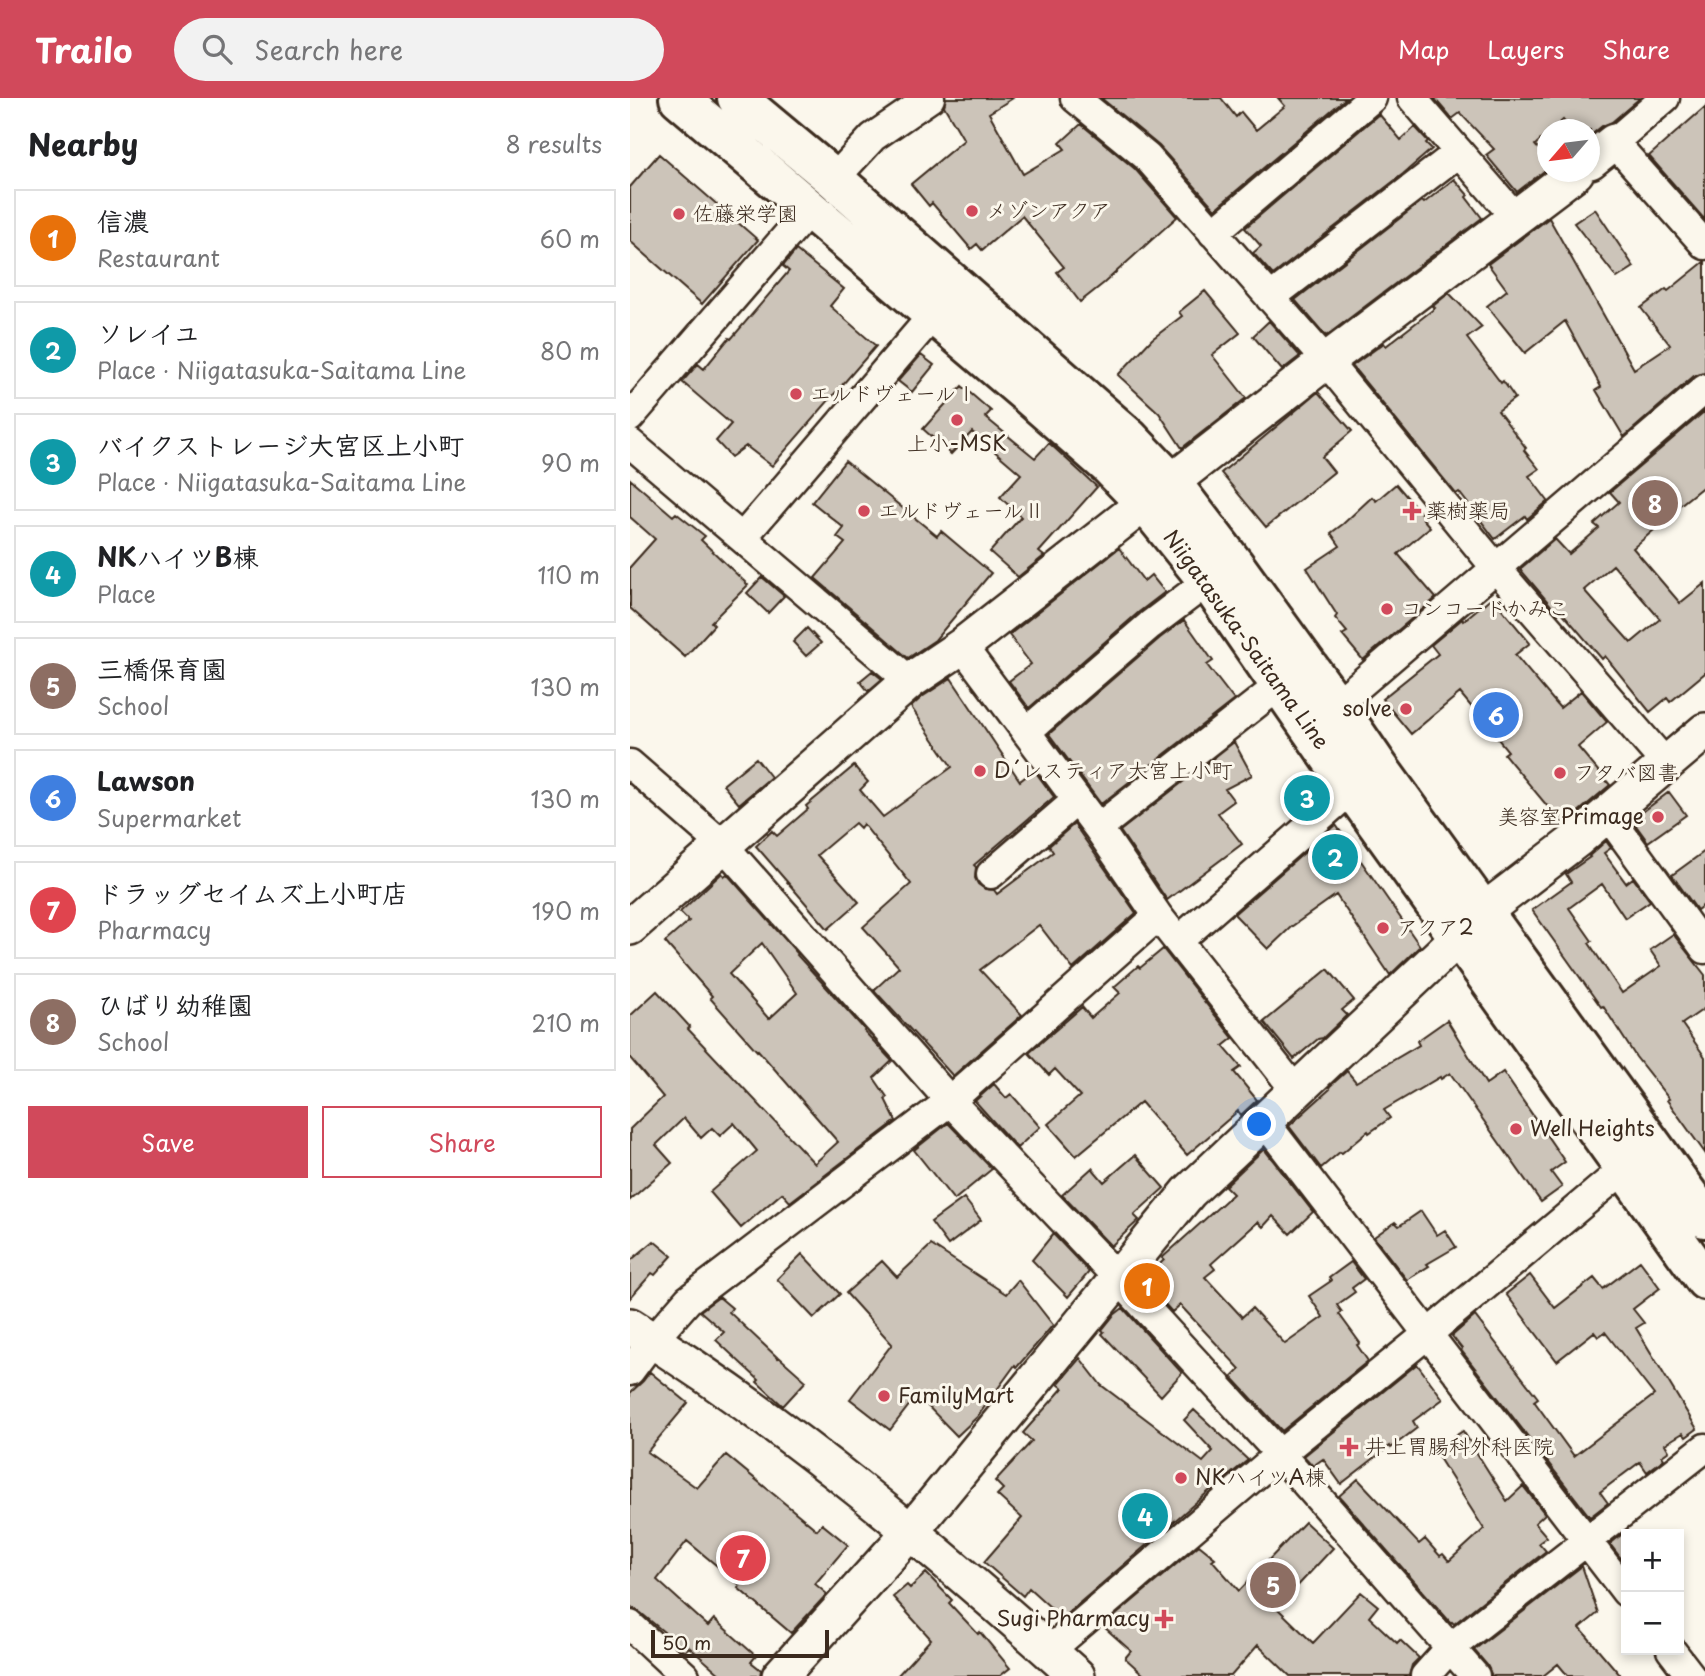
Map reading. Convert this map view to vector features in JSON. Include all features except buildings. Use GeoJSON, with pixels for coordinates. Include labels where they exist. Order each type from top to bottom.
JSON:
{"type":"FeatureCollection","features":[{"type":"Feature","properties":{"kind":"main road","name":"Niigatasuka-Saitama Line"},"geometry":{"type":"LineString","coordinates":[[679,98],[1108,465],[1158,493],[1233,563],[1387,778],[1472,924],[1625,1168],[1705,1280]]}},
{"type":"Feature","properties":{"kind":"main road","name":"Niigatasuka-Saitama Line"},"geometry":{"type":"LineString","coordinates":[[737,98],[834,179],[1128,437],[1208,581],[1352,789],[1472,924],[1703,1209]]}},
{"type":"Feature","properties":{"kind":"street"},"geometry":{"type":"LineString","coordinates":[[834,179],[873,137],[929,98]]}},
{"type":"Feature","properties":{"kind":"street"},"geometry":{"type":"LineString","coordinates":[[780,1676],[911,1531],[1189,1192],[1472,924],[1690,749],[1496,568],[1325,361],[1147,157],[1075,98]]}},
{"type":"Feature","properties":{"kind":"street"},"geometry":{"type":"LineString","coordinates":[[1213,233],[1372,98]]}},
{"type":"Feature","properties":{"kind":"street"},"geometry":{"type":"LineString","coordinates":[[1412,98],[1516,218]]}},
{"type":"Feature","properties":{"kind":"street"},"geometry":{"type":"LineString","coordinates":[[1665,98],[1602,151],[1705,245]]}},
{"type":"Feature","properties":{"kind":"street"},"geometry":{"type":"LineString","coordinates":[[1270,298],[1459,152]]}},
{"type":"Feature","properties":{"kind":"street"},"geometry":{"type":"LineString","coordinates":[[630,927],[910,681],[962,646],[1325,361],[1563,182]]}},
{"type":"Feature","properties":{"kind":"street"},"geometry":{"type":"LineString","coordinates":[[630,417],[810,209]]}},
{"type":"Feature","properties":{"kind":"street"},"geometry":{"type":"LineString","coordinates":[[742,538],[934,314]]}},
{"type":"Feature","properties":{"kind":"street"},"geometry":{"type":"LineString","coordinates":[[1336,705],[1705,389]]}},
{"type":"Feature","properties":{"kind":"street"},"geometry":{"type":"LineString","coordinates":[[630,443],[910,681]]}},
{"type":"Feature","properties":{"kind":"street"},"geometry":{"type":"LineString","coordinates":[[1026,732],[1150,625],[1208,581]]}},
{"type":"Feature","properties":{"kind":"street"},"geometry":{"type":"LineString","coordinates":[[962,646],[1098,828],[1158,916],[1296,1091]]}},
{"type":"Feature","properties":{"kind":"street"},"geometry":{"type":"LineString","coordinates":[[1098,828],[1280,685]]}},
{"type":"Feature","properties":{"kind":"street"},"geometry":{"type":"LineString","coordinates":[[630,764],[723,845],[950,1101],[1280,1454],[1475,1676]]}},
{"type":"Feature","properties":{"kind":"street"},"geometry":{"type":"LineString","coordinates":[[1178,942],[1352,789]]}},
{"type":"Feature","properties":{"kind":"street"},"geometry":{"type":"LineString","coordinates":[[991,874],[1077,800]]}},
{"type":"Feature","properties":{"kind":"street"},"geometry":{"type":"LineString","coordinates":[[1607,814],[1705,949]]}},
{"type":"Feature","properties":{"kind":"street"},"geometry":{"type":"LineString","coordinates":[[630,1371],[642,1333],[950,1101],[1158,916]]}},
{"type":"Feature","properties":{"kind":"street"},"geometry":{"type":"LineString","coordinates":[[1264,1121],[1621,1585]]}},
{"type":"Feature","properties":{"kind":"street"},"geometry":{"type":"LineString","coordinates":[[1049,1651],[1280,1454],[1625,1168]]}},
{"type":"Feature","properties":{"kind":"street"},"geometry":{"type":"LineString","coordinates":[[642,1333],[766,1418],[911,1531],[1077,1676]]}},
{"type":"Feature","properties":{"kind":"street"},"geometry":{"type":"LineString","coordinates":[[1425,1676],[1450,1648],[1705,1448]]}},
{"type":"Feature","properties":{"kind":"street"},"geometry":{"type":"LineString","coordinates":[[630,1625],[685,1676]]}},
{"type":"Feature","properties":{"kind":"street"},"geometry":{"type":"LineString","coordinates":[[1675,1655],[1691,1676]]}},
{"type":"Feature","properties":{"kind":"place","name":"メゾンアクア"},"geometry":{"type":"Point","coordinates":[972,211]}},
{"type":"Feature","properties":{"kind":"place","name":"佐藤栄学園"},"geometry":{"type":"Point","coordinates":[679,214]}},
{"type":"Feature","properties":{"kind":"place","name":"エルドヴェールⅠ"},"geometry":{"type":"Point","coordinates":[796,394]}},
{"type":"Feature","properties":{"kind":"place","name":"上小-MSK"},"geometry":{"type":"Point","coordinates":[957,420]}},
{"type":"Feature","properties":{"kind":"place","name":"ひばり幼稚園"},"geometry":{"type":"Point","coordinates":[1655,503]}},
{"type":"Feature","properties":{"kind":"place","name":"エルドヴェールⅡ"},"geometry":{"type":"Point","coordinates":[864,511]}},
{"type":"Feature","properties":{"kind":"place","name":"薬樹薬局"},"geometry":{"type":"Point","coordinates":[1412,511]}},
{"type":"Feature","properties":{"kind":"place","name":"コンコードかみこ"},"geometry":{"type":"Point","coordinates":[1387,609]}},
{"type":"Feature","properties":{"kind":"place","name":"solve"},"geometry":{"type":"Point","coordinates":[1406,709]}},
{"type":"Feature","properties":{"kind":"place","name":"Lawson"},"geometry":{"type":"Point","coordinates":[1496,715]}},
{"type":"Feature","properties":{"kind":"place","name":"D´レスティア大宮上小町"},"geometry":{"type":"Point","coordinates":[980,771]}},
{"type":"Feature","properties":{"kind":"place","name":"フタバ図書"},"geometry":{"type":"Point","coordinates":[1560,773]}},
{"type":"Feature","properties":{"kind":"place","name":"バイクストレージ大宮区上小町"},"geometry":{"type":"Point","coordinates":[1307,798]}},
{"type":"Feature","properties":{"kind":"place","name":"美容室Primage"},"geometry":{"type":"Point","coordinates":[1658,817]}},
{"type":"Feature","properties":{"kind":"place","name":"ソレイユ"},"geometry":{"type":"Point","coordinates":[1335,857]}},
{"type":"Feature","properties":{"kind":"place","name":"アクア2"},"geometry":{"type":"Point","coordinates":[1383,928]}},
{"type":"Feature","properties":{"kind":"place","name":"Well Heights"},"geometry":{"type":"Point","coordinates":[1516,1129]}},
{"type":"Feature","properties":{"kind":"place","name":"信濃"},"geometry":{"type":"Point","coordinates":[1147,1286]}},
{"type":"Feature","properties":{"kind":"place","name":"FamilyMart"},"geometry":{"type":"Point","coordinates":[884,1396]}},
{"type":"Feature","properties":{"kind":"place","name":"井上胃腸科外科医院"},"geometry":{"type":"Point","coordinates":[1349,1447]}},
{"type":"Feature","properties":{"kind":"place","name":"NKハイツA棟"},"geometry":{"type":"Point","coordinates":[1181,1478]}},
{"type":"Feature","properties":{"kind":"place","name":"NKハイツB棟"},"geometry":{"type":"Point","coordinates":[1145,1516]}},
{"type":"Feature","properties":{"kind":"place","name":"ドラッグセイムズ上小町店"},"geometry":{"type":"Point","coordinates":[743,1558]}},
{"type":"Feature","properties":{"kind":"place","name":"三橋保育園"},"geometry":{"type":"Point","coordinates":[1273,1585]}},
{"type":"Feature","properties":{"kind":"place","name":"Sugi Pharmacy"},"geometry":{"type":"Point","coordinates":[1164,1619]}}]}
